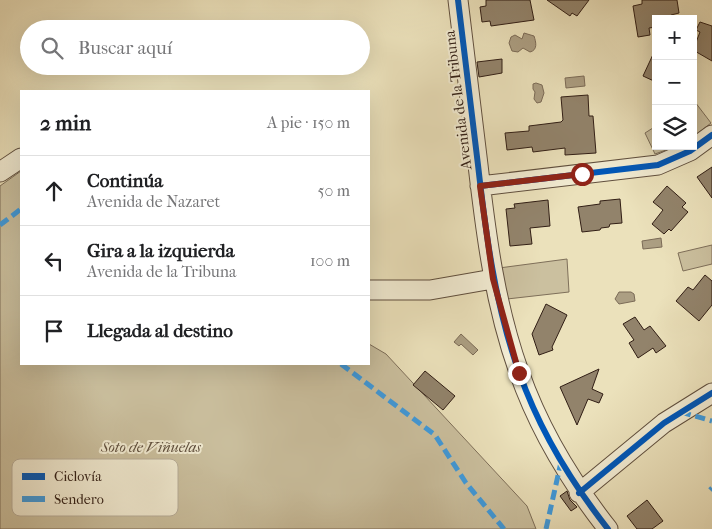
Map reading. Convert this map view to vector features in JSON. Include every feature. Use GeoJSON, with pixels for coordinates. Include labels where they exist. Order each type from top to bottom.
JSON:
{"type":"FeatureCollection","features":[{"type":"Feature","properties":{"kind":"street","name":"Avenida de la Tribuna"},"geometry":{"type":"LineString","coordinates":[[458,0],[493,279],[519,373],[561,462],[579,493],[608,529]]}},
{"type":"Feature","properties":{"kind":"street"},"geometry":{"type":"LineString","coordinates":[[480,186],[658,165],[690,151],[712,134]]}},
{"type":"Feature","properties":{"kind":"street"},"geometry":{"type":"LineString","coordinates":[[0,172],[20,159]]}},
{"type":"Feature","properties":{"kind":"street"},"geometry":{"type":"LineString","coordinates":[[370,290],[430,290],[493,279]]}},
{"type":"Feature","properties":{"kind":"street"},"geometry":{"type":"LineString","coordinates":[[579,493],[664,423],[712,393]]}},
{"type":"Feature","properties":{"kind":"green space"},"geometry":{"type":"Polygon","coordinates":[[[697,105],[711,123],[697,134],[697,105]]]}},
{"type":"Feature","properties":{"kind":"green space"},"geometry":{"type":"Polygon","coordinates":[[[652,129],[652,148],[645,133],[652,129]]]}},
{"type":"Feature","properties":{"kind":"green space"},"geometry":{"type":"Polygon","coordinates":[[[653,150],[666,150],[655,154],[653,150]]]}},
{"type":"Feature","properties":{"kind":"green space","name":"Soto de Viñuelas"},"geometry":{"type":"Polygon","coordinates":[[[20,172],[20,365],[370,365],[370,345],[386,354],[527,506],[536,529],[0,529],[0,186],[20,172]]]}},
{"type":"Feature","properties":{"kind":"green space"},"geometry":{"type":"Polygon","coordinates":[[[712,245],[712,264],[683,271],[678,253],[712,245]]]}},
{"type":"Feature","properties":{"kind":"green space"},"geometry":{"type":"Polygon","coordinates":[[[567,259],[569,292],[507,299],[499,268],[567,259]]]}},
{"type":"Feature","properties":{"kind":"shaded area"},"geometry":{"type":"Polygon","coordinates":[[[524,33],[534,36],[536,43],[534,50],[530,52],[523,48],[518,52],[512,51],[509,43],[511,37],[515,35],[522,39],[524,33]]]}},
{"type":"Feature","properties":{"kind":"shaded area"},"geometry":{"type":"Polygon","coordinates":[[[584,76],[585,86],[566,88],[565,78],[584,76]]]}},
{"type":"Feature","properties":{"kind":"shaded area"},"geometry":{"type":"Polygon","coordinates":[[[533,84],[542,85],[544,93],[541,102],[537,103],[534,99],[535,92],[533,89],[533,84]]]}},
{"type":"Feature","properties":{"kind":"shaded area"},"geometry":{"type":"Polygon","coordinates":[[[661,238],[662,247],[643,249],[642,241],[661,238]]]}},
{"type":"Feature","properties":{"kind":"shaded area"},"geometry":{"type":"Polygon","coordinates":[[[619,292],[631,292],[634,294],[635,301],[619,304],[615,299],[619,292]]]}},
{"type":"Feature","properties":{"kind":"shaded area"},"geometry":{"type":"Polygon","coordinates":[[[461,334],[478,350],[473,355],[461,344],[459,346],[454,342],[461,334]]]}},
{"type":"Feature","properties":{"kind":"building"},"geometry":{"type":"Polygon","coordinates":[[[486,0],[530,0],[534,20],[491,26],[490,21],[482,22],[480,7],[486,6],[486,0]]]}},
{"type":"Feature","properties":{"kind":"building"},"geometry":{"type":"Polygon","coordinates":[[[547,0],[589,0],[577,16],[572,13],[570,16],[547,0]]]}},
{"type":"Feature","properties":{"kind":"building"},"geometry":{"type":"Polygon","coordinates":[[[642,0],[677,0],[679,13],[652,15],[652,28],[649,28],[650,35],[638,37],[633,6],[642,4],[642,0]]]}},
{"type":"Feature","properties":{"kind":"building"},"geometry":{"type":"Polygon","coordinates":[[[700,22],[712,26],[712,61],[697,52],[697,40],[700,32],[697,28],[700,22]]]}},
{"type":"Feature","properties":{"kind":"building"},"geometry":{"type":"Polygon","coordinates":[[[652,57],[652,80],[643,76],[652,57]]]}},
{"type":"Feature","properties":{"kind":"building"},"geometry":{"type":"Polygon","coordinates":[[[502,59],[502,73],[479,77],[477,62],[502,59]]]}},
{"type":"Feature","properties":{"kind":"building"},"geometry":{"type":"Polygon","coordinates":[[[588,95],[589,116],[593,116],[596,153],[565,155],[565,148],[533,152],[532,147],[507,150],[505,133],[529,131],[529,126],[561,122],[563,120],[561,97],[588,95]]]}},
{"type":"Feature","properties":{"kind":"building"},"geometry":{"type":"Polygon","coordinates":[[[712,167],[712,198],[697,177],[712,167]]]}},
{"type":"Feature","properties":{"kind":"building"},"geometry":{"type":"Polygon","coordinates":[[[667,186],[686,203],[682,207],[688,212],[671,231],[669,229],[664,234],[652,224],[663,210],[653,202],[667,186]]]}},
{"type":"Feature","properties":{"kind":"building"},"geometry":{"type":"Polygon","coordinates":[[[620,199],[622,223],[610,224],[609,227],[601,228],[600,230],[582,232],[578,207],[600,204],[600,201],[620,199]]]}},
{"type":"Feature","properties":{"kind":"building"},"geometry":{"type":"Polygon","coordinates":[[[548,200],[550,226],[530,228],[532,244],[510,246],[506,209],[515,208],[514,204],[548,200]]]}},
{"type":"Feature","properties":{"kind":"building"},"geometry":{"type":"Polygon","coordinates":[[[705,275],[712,281],[712,305],[699,321],[676,301],[688,287],[693,290],[705,275]]]}},
{"type":"Feature","properties":{"kind":"building"},"geometry":{"type":"Polygon","coordinates":[[[546,304],[567,315],[552,347],[553,350],[539,355],[532,334],[546,304]]]}},
{"type":"Feature","properties":{"kind":"building"},"geometry":{"type":"Polygon","coordinates":[[[635,317],[644,330],[650,326],[666,346],[656,353],[653,348],[638,358],[629,343],[634,340],[623,324],[635,317]]]}},
{"type":"Feature","properties":{"kind":"building"},"geometry":{"type":"Polygon","coordinates":[[[599,369],[592,389],[603,394],[599,403],[588,399],[577,425],[560,387],[599,369]]]}},
{"type":"Feature","properties":{"kind":"building"},"geometry":{"type":"Polygon","coordinates":[[[425,371],[455,396],[443,410],[413,385],[425,371]]]}},
{"type":"Feature","properties":{"kind":"building"},"geometry":{"type":"Polygon","coordinates":[[[567,491],[570,500],[577,507],[571,511],[560,496],[567,491]]]}},
{"type":"Feature","properties":{"kind":"building"},"geometry":{"type":"Polygon","coordinates":[[[647,500],[663,521],[652,529],[637,529],[627,516],[647,500]]]}},
{"type":"Feature","properties":{"kind":"marked path"},"geometry":{"type":"LineString","coordinates":[[0,225],[20,210]]}},
{"type":"Feature","properties":{"kind":"marked path"},"geometry":{"type":"LineString","coordinates":[[342,365],[435,435],[466,483],[504,529]]}},
{"type":"Feature","properties":{"kind":"marked path"},"geometry":{"type":"LineString","coordinates":[[681,412],[712,421]]}},
{"type":"Feature","properties":{"kind":"marked path"},"geometry":{"type":"LineString","coordinates":[[546,529],[561,462]]}},
{"type":"Feature","properties":{"kind":"cycle path"},"geometry":{"type":"LineString","coordinates":[[458,0],[488,244],[492,270],[511,347],[527,393],[546,434],[581,493],[608,529]]}},
{"type":"Feature","properties":{"kind":"cycle path"},"geometry":{"type":"LineString","coordinates":[[480,186],[658,165],[690,151],[712,135]]}},
{"type":"Feature","properties":{"kind":"cycle path"},"geometry":{"type":"LineString","coordinates":[[579,493],[664,423],[712,393]]}},
{"type":"Feature","properties":{"kind":"route"},"geometry":{"type":"LineString","coordinates":[[519,373],[493,279],[480,186],[582,174]]}}]}
